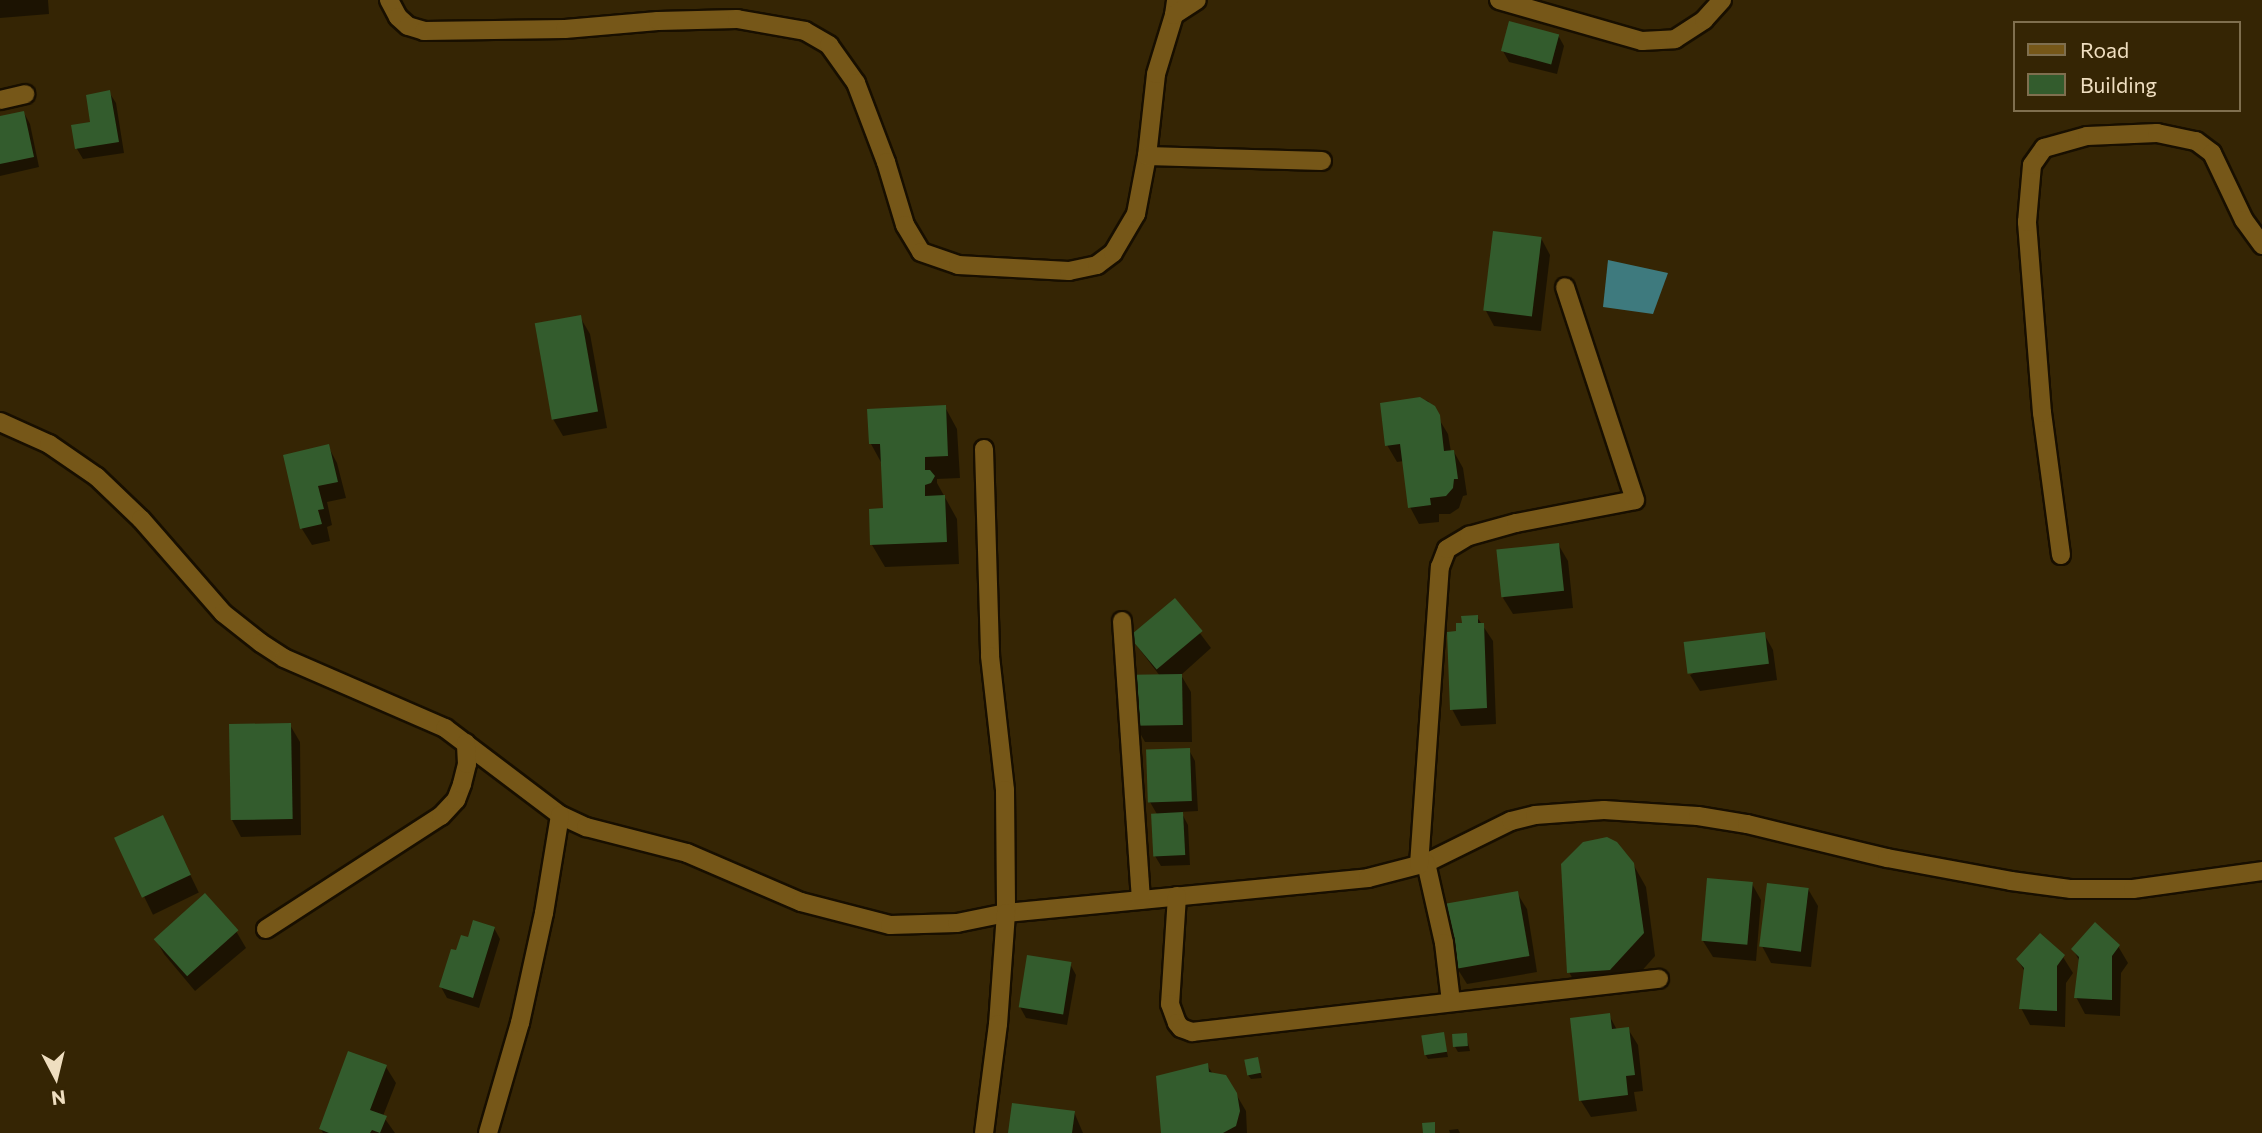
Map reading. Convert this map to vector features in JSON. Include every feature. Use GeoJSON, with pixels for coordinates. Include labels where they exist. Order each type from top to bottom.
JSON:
{"type":"FeatureCollection","features":[{"type":"Feature","properties":{"kind":"street"},"geometry":{"type":"LineString","coordinates":[[389,0],[398,17],[408,26],[424,31],[565,29],[658,21],[737,19],[805,32],[829,45],[856,83],[911,239],[921,253],[958,265],[1069,271],[1097,265],[1113,253],[1136,214],[1147,156],[1156,74],[1175,8],[1197,0]]}},
{"type":"Feature","properties":{"kind":"street"},"geometry":{"type":"LineString","coordinates":[[1499,0],[1642,41],[1675,39],[1703,20],[1722,0]]}},
{"type":"Feature","properties":{"kind":"street"},"geometry":{"type":"LineString","coordinates":[[0,100],[25,94]]}},
{"type":"Feature","properties":{"kind":"street"},"geometry":{"type":"LineString","coordinates":[[2061,555],[2042,414],[2027,222],[2032,165],[2044,148],[2087,136],[2157,133],[2196,141],[2212,153],[2244,220],[2262,245]]}},
{"type":"Feature","properties":{"kind":"street"},"geometry":{"type":"LineString","coordinates":[[1147,156],[1322,160]]}},
{"type":"Feature","properties":{"kind":"street"},"geometry":{"type":"LineString","coordinates":[[1451,1002],[1444,943],[1423,864],[1440,567],[1447,548],[1469,536],[1504,526],[1635,500],[1565,287]]}},
{"type":"Feature","properties":{"kind":"street"},"geometry":{"type":"LineString","coordinates":[[0,422],[49,444],[97,477],[141,519],[223,613],[261,643],[284,657],[404,707],[445,728],[537,801],[559,815],[586,827],[687,853],[802,902],[890,925],[957,923],[1006,913],[1355,879],[1423,864],[1511,821],[1535,815],[1604,810],[1698,816],[1747,824],[1887,858],[2071,889],[2133,889],[2262,871]]}},
{"type":"Feature","properties":{"kind":"street"},"geometry":{"type":"LineString","coordinates":[[984,449],[990,656],[1005,790],[1006,913],[998,1024],[984,1133]]}},
{"type":"Feature","properties":{"kind":"street"},"geometry":{"type":"LineString","coordinates":[[1122,621],[1141,899]]}},
{"type":"Feature","properties":{"kind":"street"},"geometry":{"type":"LineString","coordinates":[[266,929],[441,816],[456,800],[462,784],[467,764],[466,743]]}},
{"type":"Feature","properties":{"kind":"street"},"geometry":{"type":"LineString","coordinates":[[488,1133],[523,1010],[544,913],[559,815]]}},
{"type":"Feature","properties":{"kind":"street"},"geometry":{"type":"LineString","coordinates":[[1177,896],[1170,1004],[1172,1016],[1181,1028],[1192,1032],[1659,979]]}},
{"type":"Feature","properties":{"kind":"water"},"geometry":{"type":"Polygon","coordinates":[[[1608,260],[1668,273],[1653,314],[1603,307],[1608,260]]]}},
{"type":"Feature","properties":{"kind":"building"},"geometry":{"type":"Polygon","coordinates":[[[1509,21],[1559,34],[1551,64],[1501,51],[1509,21]]]}},
{"type":"Feature","properties":{"kind":"building"},"geometry":{"type":"Polygon","coordinates":[[[110,90],[119,142],[75,149],[71,125],[90,122],[86,95],[110,90]]]}},
{"type":"Feature","properties":{"kind":"building"},"geometry":{"type":"Polygon","coordinates":[[[24,111],[34,157],[0,164],[0,116],[24,111]]]}},
{"type":"Feature","properties":{"kind":"building"},"geometry":{"type":"Polygon","coordinates":[[[1493,231],[1542,237],[1532,316],[1483,310],[1493,231]]]}},
{"type":"Feature","properties":{"kind":"building"},"geometry":{"type":"Polygon","coordinates":[[[581,315],[598,412],[552,420],[535,323],[581,315]]]}},
{"type":"Feature","properties":{"kind":"building"},"geometry":{"type":"Polygon","coordinates":[[[1420,397],[1435,406],[1440,415],[1444,451],[1454,450],[1458,479],[1454,479],[1453,488],[1446,496],[1430,498],[1431,505],[1408,508],[1400,444],[1385,446],[1380,403],[1420,397]]]}},
{"type":"Feature","properties":{"kind":"building"},"geometry":{"type":"Polygon","coordinates":[[[946,405],[948,456],[925,457],[925,470],[930,470],[935,476],[931,483],[925,485],[925,496],[945,495],[947,542],[870,545],[869,509],[883,508],[880,444],[869,444],[867,409],[946,405]]]}},
{"type":"Feature","properties":{"kind":"building"},"geometry":{"type":"Polygon","coordinates":[[[329,444],[338,482],[318,486],[324,509],[318,510],[322,524],[300,529],[283,455],[329,444]]]}},
{"type":"Feature","properties":{"kind":"building"},"geometry":{"type":"Polygon","coordinates":[[[1559,543],[1564,591],[1501,597],[1496,550],[1559,543]]]}},
{"type":"Feature","properties":{"kind":"building"},"geometry":{"type":"Polygon","coordinates":[[[1175,598],[1203,631],[1157,670],[1129,637],[1175,598]]]}},
{"type":"Feature","properties":{"kind":"building"},"geometry":{"type":"Polygon","coordinates":[[[1478,615],[1478,623],[1484,623],[1487,708],[1450,710],[1447,632],[1456,631],[1456,623],[1462,623],[1461,616],[1478,615]]]}},
{"type":"Feature","properties":{"kind":"building"},"geometry":{"type":"Polygon","coordinates":[[[1765,632],[1769,664],[1688,674],[1684,642],[1765,632]]]}},
{"type":"Feature","properties":{"kind":"building"},"geometry":{"type":"Polygon","coordinates":[[[1182,674],[1183,725],[1134,726],[1133,675],[1182,674]]]}},
{"type":"Feature","properties":{"kind":"building"},"geometry":{"type":"Polygon","coordinates":[[[291,723],[293,819],[231,820],[229,724],[291,723]]]}},
{"type":"Feature","properties":{"kind":"building"},"geometry":{"type":"Polygon","coordinates":[[[1190,748],[1192,801],[1148,803],[1146,750],[1190,748]]]}},
{"type":"Feature","properties":{"kind":"building"},"geometry":{"type":"Polygon","coordinates":[[[1183,812],[1185,855],[1153,857],[1151,814],[1183,812]]]}},
{"type":"Feature","properties":{"kind":"building"},"geometry":{"type":"Polygon","coordinates":[[[163,815],[191,875],[142,898],[114,838],[163,815]]]}},
{"type":"Feature","properties":{"kind":"building"},"geometry":{"type":"Polygon","coordinates":[[[1607,837],[1617,842],[1634,863],[1644,933],[1610,970],[1567,973],[1561,864],[1583,842],[1607,837]]]}},
{"type":"Feature","properties":{"kind":"building"},"geometry":{"type":"Polygon","coordinates":[[[1707,878],[1753,882],[1747,945],[1702,941],[1707,878]]]}},
{"type":"Feature","properties":{"kind":"building"},"geometry":{"type":"Polygon","coordinates":[[[1767,883],[1809,888],[1801,952],[1759,947],[1767,883]]]}},
{"type":"Feature","properties":{"kind":"building"},"geometry":{"type":"Polygon","coordinates":[[[1518,891],[1529,956],[1457,969],[1445,904],[1518,891]]]}},
{"type":"Feature","properties":{"kind":"building"},"geometry":{"type":"Polygon","coordinates":[[[205,893],[238,930],[187,976],[154,939],[205,893]]]}},
{"type":"Feature","properties":{"kind":"building"},"geometry":{"type":"Polygon","coordinates":[[[473,920],[495,927],[473,998],[439,987],[451,949],[456,950],[461,935],[468,937],[473,920]]]}},
{"type":"Feature","properties":{"kind":"building"},"geometry":{"type":"Polygon","coordinates":[[[2095,922],[2120,945],[2112,956],[2112,1000],[2074,998],[2079,957],[2071,949],[2095,922]]]}},
{"type":"Feature","properties":{"kind":"building"},"geometry":{"type":"Polygon","coordinates":[[[2040,933],[2065,955],[2057,966],[2057,1011],[2019,1009],[2024,968],[2016,959],[2040,933]]]}},
{"type":"Feature","properties":{"kind":"building"},"geometry":{"type":"Polygon","coordinates":[[[1027,955],[1071,962],[1063,1014],[1019,1007],[1027,955]]]}},
{"type":"Feature","properties":{"kind":"building"},"geometry":{"type":"Polygon","coordinates":[[[1610,1013],[1612,1029],[1629,1027],[1635,1075],[1626,1076],[1628,1095],[1579,1101],[1570,1018],[1610,1013]]]}},
{"type":"Feature","properties":{"kind":"building"},"geometry":{"type":"Polygon","coordinates":[[[1444,1032],[1447,1052],[1424,1055],[1421,1036],[1444,1032]]]}},
{"type":"Feature","properties":{"kind":"building"},"geometry":{"type":"Polygon","coordinates":[[[1467,1033],[1468,1046],[1453,1047],[1452,1034],[1467,1033]]]}},
{"type":"Feature","properties":{"kind":"building"},"geometry":{"type":"Polygon","coordinates":[[[348,1051],[387,1065],[370,1110],[387,1116],[380,1133],[372,1130],[370,1133],[329,1133],[319,1129],[348,1051]]]}},
{"type":"Feature","properties":{"kind":"building"},"geometry":{"type":"Polygon","coordinates":[[[1258,1057],[1261,1073],[1247,1075],[1244,1060],[1258,1057]]]}},
{"type":"Feature","properties":{"kind":"building"},"geometry":{"type":"Polygon","coordinates":[[[1208,1063],[1209,1072],[1226,1075],[1237,1093],[1240,1111],[1236,1126],[1223,1133],[1161,1133],[1156,1076],[1208,1063]]]}},
{"type":"Feature","properties":{"kind":"building"},"geometry":{"type":"Polygon","coordinates":[[[1012,1103],[1075,1111],[1072,1133],[1008,1133],[1012,1103]]]}},
{"type":"Feature","properties":{"kind":"building"},"geometry":{"type":"Polygon","coordinates":[[[1435,1122],[1435,1133],[1423,1133],[1422,1123],[1435,1122]]]}}]}
